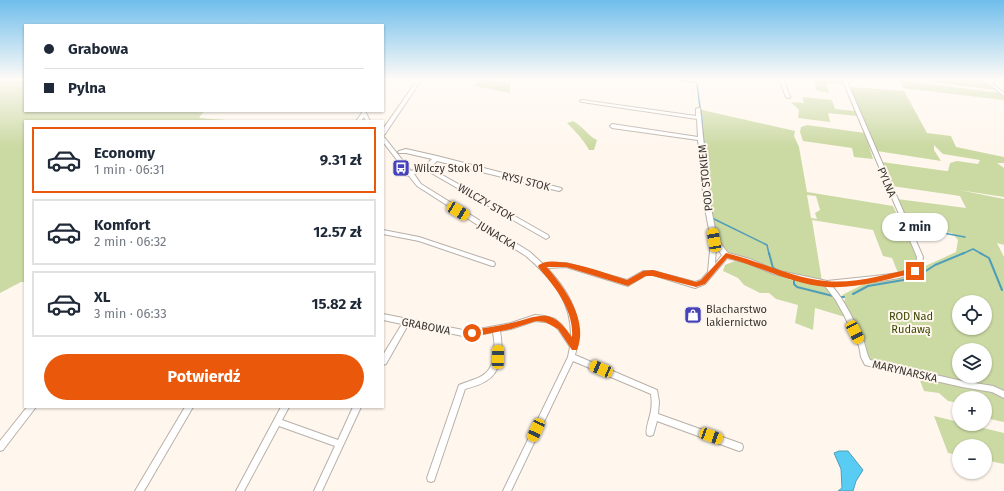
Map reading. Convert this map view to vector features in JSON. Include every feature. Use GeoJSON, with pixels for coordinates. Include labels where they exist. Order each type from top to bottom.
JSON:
{"type":"FeatureCollection","features":[{"type":"Feature","properties":{"kind":"street"},"geometry":{"type":"LineString","coordinates":[[384,132],[404,102]]}},
{"type":"Feature","properties":{"kind":"street"},"geometry":{"type":"LineString","coordinates":[[588,102],[699,118]]}},
{"type":"Feature","properties":{"kind":"street","name":"PYLNA"},"geometry":{"type":"LineString","coordinates":[[726,256],[748,261],[774,272],[827,284],[860,282],[899,275],[915,271],[919,268],[921,261],[854,102]]}},
{"type":"Feature","properties":{"kind":"street","name":"POD STOKIEM"},"geometry":{"type":"LineString","coordinates":[[698,109],[707,203],[714,240],[711,272]]}},
{"type":"Feature","properties":{"kind":"street","name":"POD STOKIEM"},"geometry":{"type":"LineString","coordinates":[[612,126],[701,139]]}},
{"type":"Feature","properties":{"kind":"street","name":"JUNACKA"},"geometry":{"type":"LineString","coordinates":[[384,141],[419,186],[528,254],[542,266],[552,277],[570,306],[576,328],[572,357],[507,491]]}},
{"type":"Feature","properties":{"kind":"street","name":"RYSI STOK"},"geometry":{"type":"LineString","coordinates":[[401,152],[406,151],[437,158],[559,189]]}},
{"type":"Feature","properties":{"kind":"street"},"geometry":{"type":"LineString","coordinates":[[409,174],[426,168],[437,158]]}},
{"type":"Feature","properties":{"kind":"street","name":"WILCZY STOK"},"geometry":{"type":"LineString","coordinates":[[426,168],[546,237]]}},
{"type":"Feature","properties":{"kind":"street"},"geometry":{"type":"LineString","coordinates":[[384,232],[419,239],[492,264]]}},
{"type":"Feature","properties":{"kind":"street","name":"POD STOKIEM"},"geometry":{"type":"LineString","coordinates":[[714,240],[726,256]]}},
{"type":"Feature","properties":{"kind":"street"},"geometry":{"type":"LineString","coordinates":[[542,266],[566,265],[628,283],[645,273],[653,273],[696,285],[703,282],[726,256]]}},
{"type":"Feature","properties":{"kind":"street","name":"MARYNARSKA"},"geometry":{"type":"LineString","coordinates":[[827,284],[834,292],[842,306],[868,363],[993,389],[1004,395]]}},
{"type":"Feature","properties":{"kind":"street","name":"GRABOWA"},"geometry":{"type":"LineString","coordinates":[[384,317],[465,333],[496,329],[536,318],[545,318],[553,321],[560,327],[574,347]]}},
{"type":"Feature","properties":{"kind":"street"},"geometry":{"type":"LineString","coordinates":[[384,360],[406,322]]}},
{"type":"Feature","properties":{"kind":"street"},"geometry":{"type":"LineString","coordinates":[[431,478],[462,387],[484,378],[494,369],[498,357],[496,329]]}},
{"type":"Feature","properties":{"kind":"street"},"geometry":{"type":"LineString","coordinates":[[572,357],[654,392],[654,416],[650,432]]}},
{"type":"Feature","properties":{"kind":"street"},"geometry":{"type":"LineString","coordinates":[[0,447],[31,408]]}},
{"type":"Feature","properties":{"kind":"street"},"geometry":{"type":"LineString","coordinates":[[139,491],[188,408]]}},
{"type":"Feature","properties":{"kind":"street"},"geometry":{"type":"LineString","coordinates":[[240,491],[284,408]]}},
{"type":"Feature","properties":{"kind":"street"},"geometry":{"type":"LineString","coordinates":[[318,491],[357,408]]}},
{"type":"Feature","properties":{"kind":"street"},"geometry":{"type":"LineString","coordinates":[[654,416],[739,447]]}},
{"type":"Feature","properties":{"kind":"street"},"geometry":{"type":"LineString","coordinates":[[277,422],[339,444]]}},
{"type":"Feature","properties":{"kind":"green space"},"geometry":{"type":"Polygon","coordinates":[[[0,102],[24,102],[24,112],[203,112],[199,118],[226,120],[24,120],[24,282],[21,282],[0,293],[0,102]]]}},
{"type":"Feature","properties":{"kind":"green space"},"geometry":{"type":"Polygon","coordinates":[[[791,102],[833,102],[835,109],[855,111],[857,116],[828,113],[830,122],[798,118],[799,110],[791,102]]]}},
{"type":"Feature","properties":{"kind":"green space","name":"ROD Nad Rudawą"},"geometry":{"type":"Polygon","coordinates":[[[856,102],[910,102],[927,133],[951,136],[956,147],[1004,157],[1004,163],[997,163],[1004,168],[1004,197],[959,190],[1004,199],[1004,245],[997,243],[1004,257],[1004,393],[969,383],[992,383],[992,343],[952,343],[952,379],[872,363],[843,306],[845,299],[842,295],[866,283],[890,280],[910,273],[956,252],[958,240],[952,233],[909,228],[897,199],[966,208],[960,196],[892,186],[882,162],[948,171],[950,163],[957,161],[978,164],[980,160],[943,154],[934,145],[934,150],[941,161],[877,151],[856,102]]]}},
{"type":"Feature","properties":{"kind":"green space"},"geometry":{"type":"Polygon","coordinates":[[[702,110],[795,131],[794,136],[799,147],[807,192],[893,206],[919,261],[913,268],[898,273],[892,258],[883,256],[873,230],[812,220],[822,281],[791,276],[729,255],[717,241],[709,203],[702,110]],[[807,195],[811,218],[817,219],[815,213],[820,210],[816,196],[807,195]]]}},
{"type":"Feature","properties":{"kind":"green space"},"geometry":{"type":"Polygon","coordinates":[[[573,121],[580,125],[590,136],[597,140],[594,150],[589,150],[582,139],[567,123],[573,121]]]}},
{"type":"Feature","properties":{"kind":"green space"},"geometry":{"type":"Polygon","coordinates":[[[807,125],[865,133],[873,159],[854,157],[852,148],[803,141],[800,132],[801,127],[807,125]]]}},
{"type":"Feature","properties":{"kind":"green space"},"geometry":{"type":"Polygon","coordinates":[[[735,261],[750,263],[791,280],[823,285],[835,296],[835,300],[845,317],[815,308],[813,330],[795,323],[798,305],[776,299],[769,293],[760,293],[744,285],[738,278],[723,271],[725,265],[735,261]]]}},
{"type":"Feature","properties":{"kind":"green space"},"geometry":{"type":"Polygon","coordinates":[[[919,378],[994,391],[1004,398],[1004,422],[992,419],[992,391],[952,391],[952,402],[948,401],[939,393],[924,391],[919,378]]]}},
{"type":"Feature","properties":{"kind":"green space"},"geometry":{"type":"Polygon","coordinates":[[[934,416],[952,420],[952,431],[992,430],[1004,433],[1004,464],[992,461],[992,439],[952,439],[952,454],[948,453],[934,416]]]}},
{"type":"Feature","properties":{"kind":"water"},"geometry":{"type":"Polygon","coordinates":[[[839,451],[848,451],[863,470],[856,481],[853,491],[838,491],[842,488],[841,469],[834,453],[839,451]]]}},
{"type":"Feature","properties":{"kind":"waterway"},"geometry":{"type":"LineString","coordinates":[[699,102],[700,108]]}},
{"type":"Feature","properties":{"kind":"waterway"},"geometry":{"type":"LineString","coordinates":[[701,110],[705,158]]}},
{"type":"Feature","properties":{"kind":"waterway"},"geometry":{"type":"LineString","coordinates":[[712,218],[767,245],[769,254]]}},
{"type":"Feature","properties":{"kind":"waterway"},"geometry":{"type":"LineString","coordinates":[[910,227],[965,237]]}},
{"type":"Feature","properties":{"kind":"waterway"},"geometry":{"type":"LineString","coordinates":[[962,254],[973,249],[982,254]]}},
{"type":"Feature","properties":{"kind":"waterway"},"geometry":{"type":"LineString","coordinates":[[769,253],[773,268],[781,272]]}},
{"type":"Feature","properties":{"kind":"waterway"},"geometry":{"type":"LineString","coordinates":[[853,294],[868,286],[915,278],[935,265],[964,253]]}},
{"type":"Feature","properties":{"kind":"waterway"},"geometry":{"type":"LineString","coordinates":[[980,253],[989,258],[1002,290]]}},
{"type":"Feature","properties":{"kind":"waterway"},"geometry":{"type":"LineString","coordinates":[[794,280],[794,284],[797,287],[833,296]]}},
{"type":"Feature","properties":{"kind":"place","name":"Wilczy Stok 01"},"geometry":{"type":"Point","coordinates":[401,168]}},
{"type":"Feature","properties":{"kind":"place","name":"Blacharstwo lakiernictwo"},"geometry":{"type":"Point","coordinates":[693,315]}},
{"type":"Feature","properties":{"kind":"route"},"geometry":{"type":"LineString","coordinates":[[472,333],[511,326],[536,318],[545,318],[553,321],[560,327],[571,345],[574,347],[577,333],[572,311],[568,301],[552,277],[542,266],[546,265],[566,265],[620,282],[630,283],[645,273],[653,273],[696,285],[703,282],[726,256],[748,261],[774,272],[827,284],[860,282],[915,271]]}}]}
